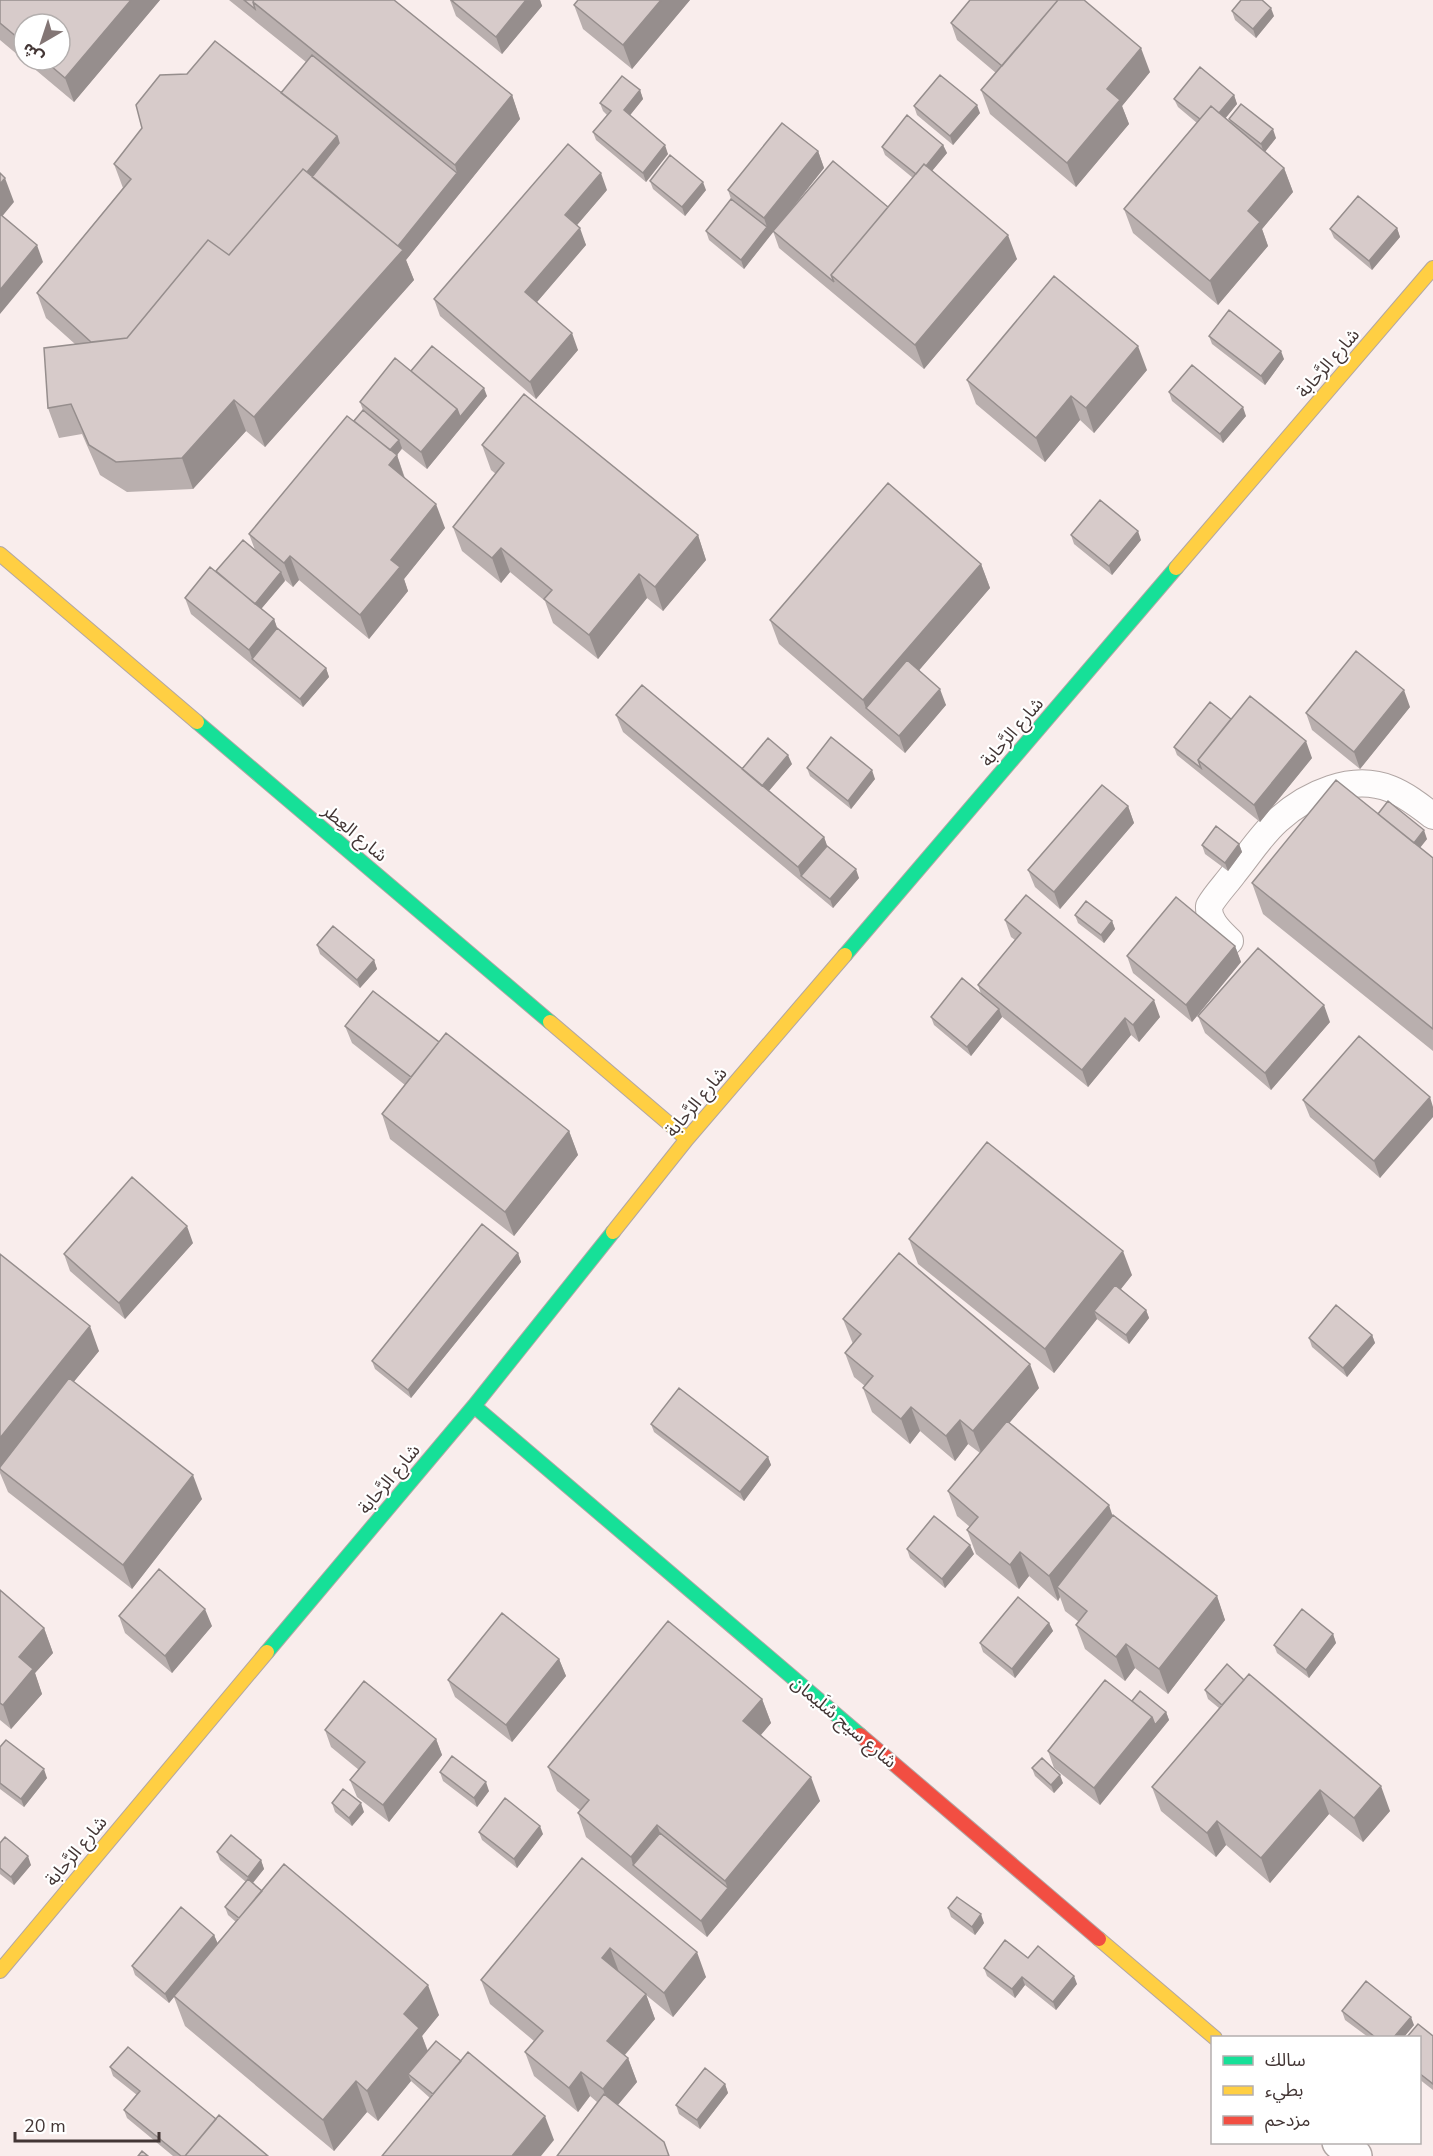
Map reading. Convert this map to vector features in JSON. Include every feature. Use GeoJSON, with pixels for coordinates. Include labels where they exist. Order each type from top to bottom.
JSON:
{"type":"FeatureCollection","features":[{"type":"Feature","properties":{"kind":"street","name":"شارع الرَّحابة"},"geometry":{"type":"LineString","coordinates":[[0,1971],[474,1406],[687,1139],[1429,282]]}},
{"type":"Feature","properties":{"kind":"street","name":"شارع العِطر"},"geometry":{"type":"LineString","coordinates":[[0,554],[687,1139]]}},
{"type":"Feature","properties":{"kind":"street","name":"شارع سيح سُلَيمان"},"geometry":{"type":"LineString","coordinates":[[474,1406],[1214,2036]]}},
{"type":"Feature","properties":{"kind":"street"},"geometry":{"type":"LineString","coordinates":[[1341,2144],[1354,2156]]}},
{"type":"Feature","properties":{"kind":"lane"},"geometry":{"type":"LineString","coordinates":[[1230,941],[1214,924],[1209,914],[1209,906],[1277,821],[1303,802],[1341,786],[1364,783],[1390,788],[1433,816]]}},
{"type":"Feature","properties":{"kind":"building"},"geometry":{"type":"Polygon","coordinates":[[[0,0],[131,0],[72,70],[72,12],[12,12],[12,33],[0,23],[0,0]]]}},
{"type":"Feature","properties":{"kind":"building"},"geometry":{"type":"Polygon","coordinates":[[[244,0],[254,0],[255,9],[244,0]]]}},
{"type":"Feature","properties":{"kind":"building"},"geometry":{"type":"Polygon","coordinates":[[[254,0],[394,0],[512,95],[455,165],[253,2],[254,0]]]}},
{"type":"Feature","properties":{"kind":"building"},"geometry":{"type":"Polygon","coordinates":[[[451,0],[526,0],[496,37],[451,0]]]}},
{"type":"Feature","properties":{"kind":"building"},"geometry":{"type":"Polygon","coordinates":[[[578,0],[661,0],[623,45],[574,5],[578,0]]]}},
{"type":"Feature","properties":{"kind":"building"},"geometry":{"type":"Polygon","coordinates":[[[970,0],[1058,0],[1002,66],[951,23],[970,0]]]}},
{"type":"Feature","properties":{"kind":"building"},"geometry":{"type":"Polygon","coordinates":[[[1058,0],[1084,0],[1141,48],[1107,89],[1120,100],[1067,163],[981,90],[1058,0]]]}},
{"type":"Feature","properties":{"kind":"building"},"geometry":{"type":"Polygon","coordinates":[[[1241,0],[1262,0],[1271,8],[1253,29],[1232,11],[1241,0]]]}},
{"type":"Feature","properties":{"kind":"building"},"geometry":{"type":"Polygon","coordinates":[[[215,41],[337,136],[307,172],[303,169],[229,255],[208,240],[127,338],[91,342],[37,293],[131,179],[114,164],[142,128],[136,105],[160,75],[187,74],[215,41]]]}},
{"type":"Feature","properties":{"kind":"building"},"geometry":{"type":"Polygon","coordinates":[[[312,55],[457,173],[398,246],[312,177],[339,143],[337,136],[281,93],[312,55]]]}},
{"type":"Feature","properties":{"kind":"building"},"geometry":{"type":"Polygon","coordinates":[[[1200,67],[1234,95],[1219,113],[1211,106],[1200,119],[1174,99],[1200,67]]]}},
{"type":"Feature","properties":{"kind":"building"},"geometry":{"type":"Polygon","coordinates":[[[58,72],[70,72],[65,78],[58,72]]]}},
{"type":"Feature","properties":{"kind":"building"},"geometry":{"type":"Polygon","coordinates":[[[940,75],[977,105],[950,136],[914,106],[940,75]]]}},
{"type":"Feature","properties":{"kind":"building"},"geometry":{"type":"Polygon","coordinates":[[[622,76],[640,90],[624,110],[665,145],[643,173],[593,132],[611,111],[600,103],[622,76]]]}},
{"type":"Feature","properties":{"kind":"building"},"geometry":{"type":"Polygon","coordinates":[[[1241,104],[1273,129],[1261,144],[1229,119],[1241,104]]]}},
{"type":"Feature","properties":{"kind":"building"},"geometry":{"type":"Polygon","coordinates":[[[1211,106],[1284,168],[1248,211],[1260,222],[1210,281],[1124,209],[1211,106]]]}},
{"type":"Feature","properties":{"kind":"building"},"geometry":{"type":"Polygon","coordinates":[[[907,115],[943,145],[926,166],[924,164],[916,174],[882,147],[907,115]]]}},
{"type":"Feature","properties":{"kind":"building"},"geometry":{"type":"Polygon","coordinates":[[[782,123],[818,151],[764,218],[728,190],[782,123]]]}},
{"type":"Feature","properties":{"kind":"building"},"geometry":{"type":"Polygon","coordinates":[[[568,144],[601,173],[565,215],[580,228],[525,292],[572,333],[530,382],[434,299],[568,144]]]}},
{"type":"Feature","properties":{"kind":"building"},"geometry":{"type":"Polygon","coordinates":[[[670,155],[703,182],[682,207],[650,181],[670,155]]]}},
{"type":"Feature","properties":{"kind":"building"},"geometry":{"type":"Polygon","coordinates":[[[833,161],[888,207],[831,275],[834,282],[773,231],[833,161]]]}},
{"type":"Feature","properties":{"kind":"building"},"geometry":{"type":"Polygon","coordinates":[[[924,164],[1008,235],[915,345],[831,275],[924,164]]]}},
{"type":"Feature","properties":{"kind":"building"},"geometry":{"type":"Polygon","coordinates":[[[303,169],[403,250],[254,417],[234,400],[182,458],[116,462],[89,445],[71,404],[48,408],[44,348],[127,338],[208,240],[229,255],[303,169]]]}},
{"type":"Feature","properties":{"kind":"building"},"geometry":{"type":"Polygon","coordinates":[[[0,173],[5,178],[0,184],[0,173]]]}},
{"type":"Feature","properties":{"kind":"building"},"geometry":{"type":"Polygon","coordinates":[[[1358,196],[1397,228],[1369,261],[1330,229],[1358,196]]]}},
{"type":"Feature","properties":{"kind":"building"},"geometry":{"type":"Polygon","coordinates":[[[731,199],[767,227],[741,260],[706,231],[731,199]]]}},
{"type":"Feature","properties":{"kind":"building"},"geometry":{"type":"Polygon","coordinates":[[[0,214],[37,245],[0,290],[0,214]]]}},
{"type":"Feature","properties":{"kind":"building"},"geometry":{"type":"Polygon","coordinates":[[[1054,276],[1138,346],[1086,408],[1071,396],[1036,438],[967,380],[1054,276]]]}},
{"type":"Feature","properties":{"kind":"building"},"geometry":{"type":"Polygon","coordinates":[[[1229,310],[1281,351],[1261,376],[1209,336],[1229,310]]]}},
{"type":"Feature","properties":{"kind":"building"},"geometry":{"type":"Polygon","coordinates":[[[432,346],[484,388],[460,417],[457,409],[411,371],[432,346]]]}},
{"type":"Feature","properties":{"kind":"building"},"geometry":{"type":"Polygon","coordinates":[[[395,358],[457,409],[421,452],[360,402],[395,358]]]}},
{"type":"Feature","properties":{"kind":"building"},"geometry":{"type":"Polygon","coordinates":[[[1192,365],[1243,407],[1220,434],[1169,392],[1192,365]]]}},
{"type":"Feature","properties":{"kind":"building"},"geometry":{"type":"Polygon","coordinates":[[[524,394],[698,535],[655,587],[639,574],[589,635],[544,599],[552,590],[501,548],[492,558],[453,527],[504,463],[482,445],[524,394]]]}},
{"type":"Feature","properties":{"kind":"building"},"geometry":{"type":"Polygon","coordinates":[[[363,410],[399,440],[390,450],[354,421],[363,410]]]}},
{"type":"Feature","properties":{"kind":"building"},"geometry":{"type":"Polygon","coordinates":[[[347,416],[397,455],[389,465],[436,504],[391,560],[400,567],[360,615],[290,556],[284,563],[249,534],[347,416]]]}},
{"type":"Feature","properties":{"kind":"building"},"geometry":{"type":"Polygon","coordinates":[[[888,483],[981,564],[863,700],[770,620],[888,483]]]}},
{"type":"Feature","properties":{"kind":"building"},"geometry":{"type":"Polygon","coordinates":[[[1100,500],[1138,531],[1109,566],[1071,535],[1100,500]]]}},
{"type":"Feature","properties":{"kind":"building"},"geometry":{"type":"Polygon","coordinates":[[[243,540],[281,572],[255,604],[216,571],[243,540]]]}},
{"type":"Feature","properties":{"kind":"building"},"geometry":{"type":"Polygon","coordinates":[[[210,567],[274,619],[249,650],[185,598],[210,567]]]}},
{"type":"Feature","properties":{"kind":"building"},"geometry":{"type":"Polygon","coordinates":[[[277,628],[326,668],[300,699],[252,659],[277,628]]]}},
{"type":"Feature","properties":{"kind":"building"},"geometry":{"type":"Polygon","coordinates":[[[1356,651],[1404,690],[1354,752],[1306,713],[1356,651]]]}},
{"type":"Feature","properties":{"kind":"building"},"geometry":{"type":"Polygon","coordinates":[[[907,660],[940,689],[899,736],[866,708],[907,660]]]}},
{"type":"Feature","properties":{"kind":"building"},"geometry":{"type":"Polygon","coordinates":[[[642,685],[824,837],[798,867],[616,715],[642,685]]]}},
{"type":"Feature","properties":{"kind":"building"},"geometry":{"type":"Polygon","coordinates":[[[1250,696],[1306,741],[1254,805],[1198,760],[1250,696]]]}},
{"type":"Feature","properties":{"kind":"building"},"geometry":{"type":"Polygon","coordinates":[[[1210,702],[1231,719],[1198,760],[1201,768],[1174,747],[1210,702]]]}},
{"type":"Feature","properties":{"kind":"building"},"geometry":{"type":"Polygon","coordinates":[[[831,737],[872,770],[848,801],[807,768],[831,737]]]}},
{"type":"Feature","properties":{"kind":"building"},"geometry":{"type":"Polygon","coordinates":[[[768,738],[788,755],[762,786],[742,769],[768,738]]]}},
{"type":"Feature","properties":{"kind":"building"},"geometry":{"type":"Polygon","coordinates":[[[1336,780],[1433,858],[1433,1029],[1252,883],[1336,780]]]}},
{"type":"Feature","properties":{"kind":"building"},"geometry":{"type":"Polygon","coordinates":[[[1102,785],[1128,806],[1054,892],[1028,870],[1102,785]]]}},
{"type":"Feature","properties":{"kind":"building"},"geometry":{"type":"Polygon","coordinates":[[[1388,801],[1424,830],[1414,843],[1378,814],[1388,801]]]}},
{"type":"Feature","properties":{"kind":"building"},"geometry":{"type":"Polygon","coordinates":[[[1216,826],[1239,844],[1225,863],[1202,845],[1216,826]]]}},
{"type":"Feature","properties":{"kind":"building"},"geometry":{"type":"Polygon","coordinates":[[[827,846],[856,869],[830,899],[801,876],[827,846]]]}},
{"type":"Feature","properties":{"kind":"building"},"geometry":{"type":"Polygon","coordinates":[[[1026,895],[1154,1000],[1133,1025],[1125,1018],[1082,1070],[978,985],[1021,933],[1005,920],[1026,895]]]}},
{"type":"Feature","properties":{"kind":"building"},"geometry":{"type":"Polygon","coordinates":[[[1176,897],[1235,946],[1186,1005],[1127,956],[1176,897]]]}},
{"type":"Feature","properties":{"kind":"building"},"geometry":{"type":"Polygon","coordinates":[[[1086,901],[1112,921],[1101,935],[1075,915],[1086,901]]]}},
{"type":"Feature","properties":{"kind":"building"},"geometry":{"type":"Polygon","coordinates":[[[333,926],[374,960],[357,980],[317,945],[333,926]]]}},
{"type":"Feature","properties":{"kind":"building"},"geometry":{"type":"Polygon","coordinates":[[[1258,948],[1324,1005],[1265,1073],[1198,1016],[1258,948]]]}},
{"type":"Feature","properties":{"kind":"building"},"geometry":{"type":"Polygon","coordinates":[[[962,978],[999,1009],[967,1047],[931,1017],[962,978]]]}},
{"type":"Feature","properties":{"kind":"building"},"geometry":{"type":"Polygon","coordinates":[[[373,991],[439,1042],[411,1077],[345,1026],[373,991]]]}},
{"type":"Feature","properties":{"kind":"building"},"geometry":{"type":"Polygon","coordinates":[[[446,1033],[569,1131],[505,1212],[382,1114],[446,1033]]]}},
{"type":"Feature","properties":{"kind":"building"},"geometry":{"type":"Polygon","coordinates":[[[1359,1036],[1430,1097],[1374,1161],[1303,1100],[1359,1036]]]}},
{"type":"Feature","properties":{"kind":"building"},"geometry":{"type":"Polygon","coordinates":[[[987,1142],[1123,1251],[1045,1349],[909,1239],[987,1142]]]}},
{"type":"Feature","properties":{"kind":"building"},"geometry":{"type":"Polygon","coordinates":[[[132,1177],[187,1226],[119,1303],[64,1254],[132,1177]]]}},
{"type":"Feature","properties":{"kind":"building"},"geometry":{"type":"Polygon","coordinates":[[[482,1224],[518,1253],[408,1390],[372,1361],[482,1224]]]}},
{"type":"Feature","properties":{"kind":"building"},"geometry":{"type":"Polygon","coordinates":[[[899,1253],[1030,1364],[973,1431],[960,1420],[946,1436],[911,1407],[901,1419],[863,1388],[873,1376],[845,1353],[861,1334],[843,1319],[899,1253]]]}},
{"type":"Feature","properties":{"kind":"building"},"geometry":{"type":"Polygon","coordinates":[[[0,1254],[90,1326],[0,1438],[0,1254]]]}},
{"type":"Feature","properties":{"kind":"building"},"geometry":{"type":"Polygon","coordinates":[[[1115,1285],[1146,1310],[1126,1335],[1094,1311],[1115,1285]]]}},
{"type":"Feature","properties":{"kind":"building"},"geometry":{"type":"Polygon","coordinates":[[[1336,1305],[1372,1335],[1343,1368],[1309,1338],[1336,1305]]]}},
{"type":"Feature","properties":{"kind":"building"},"geometry":{"type":"Polygon","coordinates":[[[69,1378],[193,1475],[123,1565],[0,1469],[69,1378]]]}},
{"type":"Feature","properties":{"kind":"building"},"geometry":{"type":"Polygon","coordinates":[[[679,1388],[768,1457],[740,1492],[651,1424],[679,1388]]]}},
{"type":"Feature","properties":{"kind":"building"},"geometry":{"type":"Polygon","coordinates":[[[1007,1421],[1109,1505],[1049,1576],[1020,1552],[1010,1565],[967,1530],[978,1517],[948,1491],[1007,1421]]]}},
{"type":"Feature","properties":{"kind":"building"},"geometry":{"type":"Polygon","coordinates":[[[1113,1515],[1217,1596],[1159,1669],[1126,1644],[1116,1657],[1076,1625],[1087,1611],[1057,1587],[1113,1515]]]}},
{"type":"Feature","properties":{"kind":"building"},"geometry":{"type":"Polygon","coordinates":[[[934,1516],[970,1545],[942,1579],[907,1549],[934,1516]]]}},
{"type":"Feature","properties":{"kind":"building"},"geometry":{"type":"Polygon","coordinates":[[[159,1569],[205,1609],[165,1656],[119,1616],[159,1569]]]}},
{"type":"Feature","properties":{"kind":"building"},"geometry":{"type":"Polygon","coordinates":[[[0,1590],[44,1628],[19,1657],[33,1669],[3,1705],[0,1703],[0,1590]]]}},
{"type":"Feature","properties":{"kind":"building"},"geometry":{"type":"Polygon","coordinates":[[[1018,1597],[1049,1623],[1012,1669],[980,1643],[1018,1597]]]}},
{"type":"Feature","properties":{"kind":"building"},"geometry":{"type":"Polygon","coordinates":[[[1302,1609],[1333,1634],[1306,1670],[1274,1645],[1302,1609]]]}},
{"type":"Feature","properties":{"kind":"building"},"geometry":{"type":"Polygon","coordinates":[[[502,1613],[559,1659],[506,1725],[448,1680],[502,1613]]]}},
{"type":"Feature","properties":{"kind":"building"},"geometry":{"type":"Polygon","coordinates":[[[668,1621],[762,1699],[743,1721],[811,1777],[725,1881],[657,1825],[631,1857],[578,1813],[589,1800],[548,1767],[668,1621]]]}},
{"type":"Feature","properties":{"kind":"building"},"geometry":{"type":"Polygon","coordinates":[[[1227,1664],[1244,1680],[1222,1705],[1205,1690],[1227,1664]]]}},
{"type":"Feature","properties":{"kind":"building"},"geometry":{"type":"Polygon","coordinates":[[[1249,1674],[1381,1786],[1354,1818],[1320,1790],[1261,1858],[1217,1821],[1207,1833],[1152,1787],[1249,1674]]]}},
{"type":"Feature","properties":{"kind":"building"},"geometry":{"type":"Polygon","coordinates":[[[1105,1680],[1152,1717],[1094,1788],[1048,1751],[1105,1680]]]}},
{"type":"Feature","properties":{"kind":"building"},"geometry":{"type":"Polygon","coordinates":[[[364,1681],[436,1739],[383,1805],[350,1780],[365,1762],[325,1730],[364,1681]]]}},
{"type":"Feature","properties":{"kind":"building"},"geometry":{"type":"Polygon","coordinates":[[[1140,1691],[1166,1712],[1155,1725],[1152,1717],[1132,1701],[1140,1691]]]}},
{"type":"Feature","properties":{"kind":"building"},"geometry":{"type":"Polygon","coordinates":[[[6,1740],[44,1769],[21,1799],[0,1783],[0,1747],[6,1740]]]}},
{"type":"Feature","properties":{"kind":"building"},"geometry":{"type":"Polygon","coordinates":[[[452,1756],[486,1782],[474,1798],[440,1772],[452,1756]]]}},
{"type":"Feature","properties":{"kind":"building"},"geometry":{"type":"Polygon","coordinates":[[[1042,1758],[1060,1775],[1051,1785],[1032,1768],[1042,1758]]]}},
{"type":"Feature","properties":{"kind":"building"},"geometry":{"type":"Polygon","coordinates":[[[343,1789],[361,1803],[349,1818],[332,1803],[343,1789]]]}},
{"type":"Feature","properties":{"kind":"building"},"geometry":{"type":"Polygon","coordinates":[[[505,1798],[540,1826],[514,1859],[479,1832],[505,1798]]]}},
{"type":"Feature","properties":{"kind":"building"},"geometry":{"type":"Polygon","coordinates":[[[660,1833],[728,1888],[701,1921],[633,1865],[660,1833]]]}},
{"type":"Feature","properties":{"kind":"building"},"geometry":{"type":"Polygon","coordinates":[[[231,1835],[261,1860],[248,1877],[217,1852],[231,1835]]]}},
{"type":"Feature","properties":{"kind":"building"},"geometry":{"type":"Polygon","coordinates":[[[5,1837],[28,1856],[11,1877],[0,1868],[0,1843],[5,1837]]]}},
{"type":"Feature","properties":{"kind":"building"},"geometry":{"type":"Polygon","coordinates":[[[582,1858],[697,1952],[664,1993],[610,1948],[602,1958],[646,1994],[607,2041],[628,2058],[603,2089],[581,2072],[569,2088],[525,2052],[543,2031],[481,1980],[582,1858]]]}},
{"type":"Feature","properties":{"kind":"building"},"geometry":{"type":"Polygon","coordinates":[[[284,1864],[428,1985],[404,2014],[419,2028],[367,2091],[356,2081],[323,2120],[174,1996],[284,1864]]]}},
{"type":"Feature","properties":{"kind":"building"},"geometry":{"type":"Polygon","coordinates":[[[248,1879],[262,1891],[239,1918],[225,1907],[248,1879]]]}},
{"type":"Feature","properties":{"kind":"building"},"geometry":{"type":"Polygon","coordinates":[[[957,1897],[981,1914],[972,1927],[948,1908],[957,1897]]]}},
{"type":"Feature","properties":{"kind":"building"},"geometry":{"type":"Polygon","coordinates":[[[181,1907],[214,1935],[165,1994],[132,1966],[181,1907]]]}},
{"type":"Feature","properties":{"kind":"building"},"geometry":{"type":"Polygon","coordinates":[[[1005,1940],[1028,1958],[1038,1946],[1074,1976],[1053,2002],[1022,1977],[1012,1989],[984,1968],[1005,1940]]]}},
{"type":"Feature","properties":{"kind":"building"},"geometry":{"type":"Polygon","coordinates":[[[1366,1981],[1411,2017],[1395,2036],[1374,2036],[1342,2011],[1366,1981]]]}},
{"type":"Feature","properties":{"kind":"building"},"geometry":{"type":"Polygon","coordinates":[[[1418,2024],[1433,2036],[1433,2084],[1421,2075],[1421,2036],[1408,2036],[1418,2024]]]}},
{"type":"Feature","properties":{"kind":"building"},"geometry":{"type":"Polygon","coordinates":[[[436,2041],[461,2061],[433,2094],[408,2074],[436,2041]]]}},
{"type":"Feature","properties":{"kind":"building"},"geometry":{"type":"Polygon","coordinates":[[[128,2047],[216,2119],[185,2156],[181,2156],[124,2110],[140,2091],[110,2067],[128,2047]]]}},
{"type":"Feature","properties":{"kind":"building"},"geometry":{"type":"Polygon","coordinates":[[[468,2052],[545,2116],[512,2156],[382,2156],[468,2052]]]}},
{"type":"Feature","properties":{"kind":"building"},"geometry":{"type":"Polygon","coordinates":[[[705,2068],[725,2084],[697,2120],[676,2105],[705,2068]]]}},
{"type":"Feature","properties":{"kind":"building"},"geometry":{"type":"Polygon","coordinates":[[[604,2094],[664,2142],[669,2156],[557,2156],[604,2094]]]}},
{"type":"Feature","properties":{"kind":"building"},"geometry":{"type":"Polygon","coordinates":[[[219,2115],[268,2156],[185,2156],[219,2115]]]}},
{"type":"Feature","properties":{"kind":"building"},"geometry":{"type":"Polygon","coordinates":[[[142,2151],[148,2156],[138,2156],[142,2151]]]}},
{"type":"Feature","properties":{"kind":"traffic: fast"},"geometry":{"type":"LineString","coordinates":[[845,955],[1176,568]]}},
{"type":"Feature","properties":{"kind":"traffic: fast"},"geometry":{"type":"LineString","coordinates":[[197,722],[550,1022]]}},
{"type":"Feature","properties":{"kind":"traffic: fast"},"geometry":{"type":"LineString","coordinates":[[267,1652],[474,1406],[613,1232]]}},
{"type":"Feature","properties":{"kind":"traffic: fast"},"geometry":{"type":"LineString","coordinates":[[474,1406],[860,1735]]}},
{"type":"Feature","properties":{"kind":"traffic: slow"},"geometry":{"type":"LineString","coordinates":[[1176,568],[1433,268]]}},
{"type":"Feature","properties":{"kind":"traffic: slow"},"geometry":{"type":"LineString","coordinates":[[0,554],[197,722]]}},
{"type":"Feature","properties":{"kind":"traffic: slow"},"geometry":{"type":"LineString","coordinates":[[613,1232],[687,1139],[845,955]]}},
{"type":"Feature","properties":{"kind":"traffic: slow"},"geometry":{"type":"LineString","coordinates":[[550,1022],[687,1139]]}},
{"type":"Feature","properties":{"kind":"traffic: slow"},"geometry":{"type":"LineString","coordinates":[[0,1971],[267,1652]]}},
{"type":"Feature","properties":{"kind":"traffic: slow"},"geometry":{"type":"LineString","coordinates":[[1099,1939],[1213,2036]]}},
{"type":"Feature","properties":{"kind":"traffic: jam"},"geometry":{"type":"LineString","coordinates":[[860,1735],[1099,1939]]}}]}
